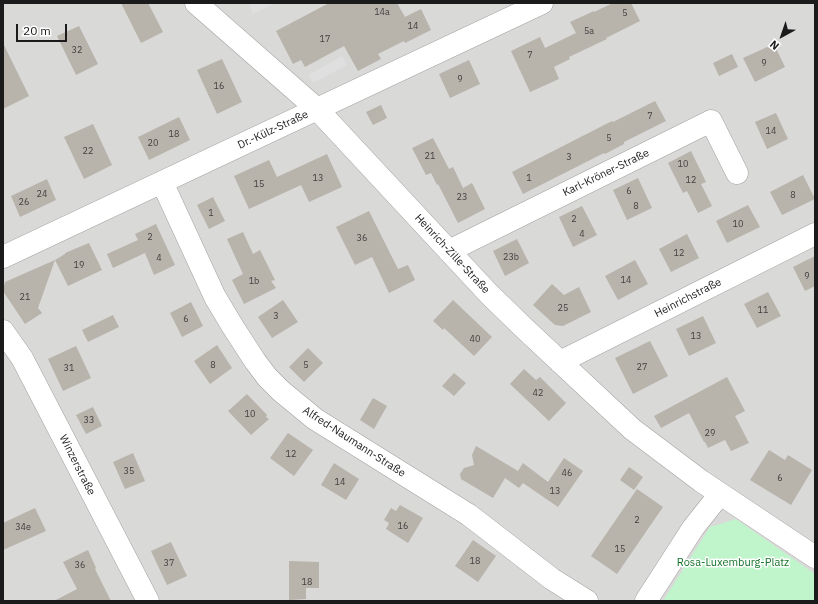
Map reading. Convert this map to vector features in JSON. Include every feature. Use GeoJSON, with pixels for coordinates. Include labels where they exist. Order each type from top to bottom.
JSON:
{"type":"FeatureCollection","features":[{"type":"Feature","properties":{"kind":"street","name":"Heinrich-Zille-Straße"},"geometry":{"type":"LineString","coordinates":[[196,3],[317,109],[449,251],[524,328],[560,362],[632,428],[720,494]]}},
{"type":"Feature","properties":{"kind":"street","name":"Dr.-Külz-Straße"},"geometry":{"type":"LineString","coordinates":[[3,257],[542,3]]}},
{"type":"Feature","properties":{"kind":"street","name":"Karl-Kröner-Straße"},"geometry":{"type":"LineString","coordinates":[[449,251],[711,121],[737,173]]}},
{"type":"Feature","properties":{"kind":"street","name":"Alfred-Naumann-Straße"},"geometry":{"type":"LineString","coordinates":[[162,182],[215,297],[255,361],[280,391],[315,419],[469,515],[552,579],[587,601]]}},
{"type":"Feature","properties":{"kind":"street","name":"Heinrichstraße"},"geometry":{"type":"LineString","coordinates":[[560,362],[815,234]]}},
{"type":"Feature","properties":{"kind":"street","name":"Winzerstraße"},"geometry":{"type":"LineString","coordinates":[[3,331],[22,358],[148,601]]}},
{"type":"Feature","properties":{"kind":"street"},"geometry":{"type":"LineString","coordinates":[[646,601],[693,528],[720,494],[815,557]]}},
{"type":"Feature","properties":{"kind":"shaded area"},"geometry":{"type":"Polygon","coordinates":[[[3,3],[815,3],[815,601],[3,601],[3,3]]]}},
{"type":"Feature","properties":{"kind":"shaded area"},"geometry":{"type":"Polygon","coordinates":[[[254,3],[275,3],[253,14],[249,5],[254,3]]]}},
{"type":"Feature","properties":{"kind":"shaded area"},"geometry":{"type":"Polygon","coordinates":[[[342,56],[347,65],[313,83],[308,75],[342,56]]]}},
{"type":"Feature","properties":{"kind":"green space","name":"Rosa-Luxemburg-Platz"},"geometry":{"type":"Polygon","coordinates":[[[736,519],[815,574],[815,601],[663,601],[710,527],[736,519]]]}},
{"type":"Feature","properties":{"kind":"building"},"geometry":{"type":"Polygon","coordinates":[[[121,3],[148,3],[163,32],[141,43],[121,3]]]}},
{"type":"Feature","properties":{"kind":"building"},"geometry":{"type":"Polygon","coordinates":[[[329,3],[397,3],[405,17],[421,9],[431,30],[378,54],[381,59],[358,71],[344,46],[305,67],[301,60],[293,64],[276,31],[329,3]]]}},
{"type":"Feature","properties":{"kind":"building"},"geometry":{"type":"Polygon","coordinates":[[[613,3],[631,3],[640,21],[569,57],[570,59],[554,67],[559,79],[530,92],[511,51],[540,37],[545,48],[576,33],[570,22],[613,3]]]}},
{"type":"Feature","properties":{"kind":"building"},"geometry":{"type":"Polygon","coordinates":[[[79,26],[98,64],[76,75],[57,36],[79,26]]]}},
{"type":"Feature","properties":{"kind":"building"},"geometry":{"type":"Polygon","coordinates":[[[3,43],[29,96],[3,109],[3,43]]]}},
{"type":"Feature","properties":{"kind":"building"},"geometry":{"type":"Polygon","coordinates":[[[774,44],[785,67],[755,82],[743,58],[774,44]]]}},
{"type":"Feature","properties":{"kind":"building"},"geometry":{"type":"Polygon","coordinates":[[[732,54],[738,67],[719,76],[713,63],[732,54]]]}},
{"type":"Feature","properties":{"kind":"building"},"geometry":{"type":"Polygon","coordinates":[[[222,59],[242,102],[217,114],[197,70],[222,59]]]}},
{"type":"Feature","properties":{"kind":"building"},"geometry":{"type":"Polygon","coordinates":[[[469,60],[480,84],[450,98],[439,74],[469,60]]]}},
{"type":"Feature","properties":{"kind":"building"},"geometry":{"type":"Polygon","coordinates":[[[655,101],[666,121],[624,142],[624,144],[605,154],[604,153],[523,194],[512,172],[612,121],[613,122],[655,101]]]}},
{"type":"Feature","properties":{"kind":"building"},"geometry":{"type":"Polygon","coordinates":[[[381,105],[387,118],[373,125],[366,112],[381,105]]]}},
{"type":"Feature","properties":{"kind":"building"},"geometry":{"type":"Polygon","coordinates":[[[776,113],[788,139],[767,149],[755,122],[776,113]]]}},
{"type":"Feature","properties":{"kind":"building"},"geometry":{"type":"Polygon","coordinates":[[[179,117],[190,140],[149,160],[138,137],[179,117]]]}},
{"type":"Feature","properties":{"kind":"building"},"geometry":{"type":"Polygon","coordinates":[[[93,124],[112,165],[84,179],[64,137],[93,124]]]}},
{"type":"Feature","properties":{"kind":"building"},"geometry":{"type":"Polygon","coordinates":[[[433,138],[449,169],[453,167],[463,188],[472,183],[485,209],[458,223],[438,184],[437,185],[431,173],[426,175],[412,148],[433,138]]]}},
{"type":"Feature","properties":{"kind":"building"},"geometry":{"type":"Polygon","coordinates":[[[691,151],[706,182],[701,184],[712,206],[698,213],[687,191],[683,193],[668,163],[691,151]]]}},
{"type":"Feature","properties":{"kind":"building"},"geometry":{"type":"Polygon","coordinates":[[[327,154],[342,187],[309,202],[301,185],[249,209],[234,176],[269,160],[277,177],[327,154]]]}},
{"type":"Feature","properties":{"kind":"building"},"geometry":{"type":"Polygon","coordinates":[[[803,175],[815,199],[782,215],[770,192],[803,175]]]}},
{"type":"Feature","properties":{"kind":"building"},"geometry":{"type":"Polygon","coordinates":[[[638,178],[652,208],[627,220],[613,190],[638,178]]]}},
{"type":"Feature","properties":{"kind":"building"},"geometry":{"type":"Polygon","coordinates":[[[47,179],[56,200],[20,217],[11,196],[47,179]]]}},
{"type":"Feature","properties":{"kind":"building"},"geometry":{"type":"Polygon","coordinates":[[[213,197],[225,221],[209,229],[197,205],[213,197]]]}},
{"type":"Feature","properties":{"kind":"building"},"geometry":{"type":"Polygon","coordinates":[[[748,205],[760,227],[727,243],[716,221],[748,205]]]}},
{"type":"Feature","properties":{"kind":"building"},"geometry":{"type":"Polygon","coordinates":[[[582,206],[597,235],[573,247],[559,217],[582,206]]]}},
{"type":"Feature","properties":{"kind":"building"},"geometry":{"type":"Polygon","coordinates":[[[369,211],[398,269],[408,265],[415,280],[389,293],[372,257],[355,265],[336,227],[369,211]]]}},
{"type":"Feature","properties":{"kind":"building"},"geometry":{"type":"Polygon","coordinates":[[[156,224],[175,265],[154,275],[145,253],[113,268],[107,254],[138,240],[135,234],[156,224]]]}},
{"type":"Feature","properties":{"kind":"building"},"geometry":{"type":"Polygon","coordinates":[[[243,232],[253,254],[260,250],[275,280],[271,281],[276,288],[244,304],[232,280],[243,274],[227,239],[243,232]]]}},
{"type":"Feature","properties":{"kind":"building"},"geometry":{"type":"Polygon","coordinates":[[[687,234],[699,258],[671,272],[659,249],[687,234]]]}},
{"type":"Feature","properties":{"kind":"building"},"geometry":{"type":"Polygon","coordinates":[[[517,239],[529,263],[505,276],[493,251],[517,239]]]}},
{"type":"Feature","properties":{"kind":"building"},"geometry":{"type":"Polygon","coordinates":[[[89,243],[102,270],[68,286],[55,260],[65,253],[89,243]]]}},
{"type":"Feature","properties":{"kind":"building"},"geometry":{"type":"Polygon","coordinates":[[[815,256],[815,286],[805,291],[793,267],[815,256]]]}},
{"type":"Feature","properties":{"kind":"building"},"geometry":{"type":"Polygon","coordinates":[[[55,260],[38,308],[42,313],[25,324],[3,291],[5,282],[55,260]]]}},
{"type":"Feature","properties":{"kind":"building"},"geometry":{"type":"Polygon","coordinates":[[[635,260],[648,284],[618,300],[605,276],[635,260]]]}},
{"type":"Feature","properties":{"kind":"building"},"geometry":{"type":"Polygon","coordinates":[[[552,284],[564,295],[579,287],[591,312],[563,326],[555,325],[533,305],[552,284]]]}},
{"type":"Feature","properties":{"kind":"building"},"geometry":{"type":"Polygon","coordinates":[[[768,292],[781,316],[757,328],[744,304],[768,292]]]}},
{"type":"Feature","properties":{"kind":"building"},"geometry":{"type":"Polygon","coordinates":[[[283,300],[298,322],[272,338],[258,317],[283,300]]]}},
{"type":"Feature","properties":{"kind":"building"},"geometry":{"type":"Polygon","coordinates":[[[453,300],[492,337],[474,356],[444,328],[443,330],[433,321],[453,300]]]}},
{"type":"Feature","properties":{"kind":"building"},"geometry":{"type":"Polygon","coordinates":[[[191,302],[203,326],[182,337],[170,313],[191,302]]]}},
{"type":"Feature","properties":{"kind":"building"},"geometry":{"type":"Polygon","coordinates":[[[113,315],[119,327],[88,342],[82,330],[113,315]]]}},
{"type":"Feature","properties":{"kind":"building"},"geometry":{"type":"Polygon","coordinates":[[[703,316],[716,343],[689,356],[676,329],[703,316]]]}},
{"type":"Feature","properties":{"kind":"building"},"geometry":{"type":"Polygon","coordinates":[[[650,341],[668,376],[633,394],[615,358],[650,341]]]}},
{"type":"Feature","properties":{"kind":"building"},"geometry":{"type":"Polygon","coordinates":[[[217,345],[232,368],[210,384],[194,361],[217,345]]]}},
{"type":"Feature","properties":{"kind":"building"},"geometry":{"type":"Polygon","coordinates":[[[76,346],[91,378],[63,391],[48,359],[76,346]]]}},
{"type":"Feature","properties":{"kind":"building"},"geometry":{"type":"Polygon","coordinates":[[[308,348],[323,363],[304,382],[289,367],[308,348]]]}},
{"type":"Feature","properties":{"kind":"building"},"geometry":{"type":"Polygon","coordinates":[[[524,369],[536,380],[540,377],[566,403],[549,421],[510,384],[524,369]]]}},
{"type":"Feature","properties":{"kind":"building"},"geometry":{"type":"Polygon","coordinates":[[[454,373],[466,383],[454,396],[442,386],[454,373]]]}},
{"type":"Feature","properties":{"kind":"building"},"geometry":{"type":"Polygon","coordinates":[[[727,377],[745,411],[735,416],[749,443],[731,451],[725,440],[708,448],[689,413],[661,428],[654,416],[727,377]]]}},
{"type":"Feature","properties":{"kind":"building"},"geometry":{"type":"Polygon","coordinates":[[[247,394],[269,419],[251,435],[228,411],[247,394]]]}},
{"type":"Feature","properties":{"kind":"building"},"geometry":{"type":"Polygon","coordinates":[[[373,398],[387,406],[374,429],[360,420],[373,398]]]}},
{"type":"Feature","properties":{"kind":"building"},"geometry":{"type":"Polygon","coordinates":[[[93,407],[102,426],[86,434],[76,415],[93,407]]]}},
{"type":"Feature","properties":{"kind":"building"},"geometry":{"type":"Polygon","coordinates":[[[288,433],[313,450],[294,476],[270,458],[288,433]]]}},
{"type":"Feature","properties":{"kind":"building"},"geometry":{"type":"Polygon","coordinates":[[[476,446],[518,471],[523,463],[548,482],[564,458],[583,471],[558,507],[523,483],[519,488],[505,478],[493,498],[461,479],[460,474],[464,468],[474,465],[472,455],[476,446]]]}},
{"type":"Feature","properties":{"kind":"building"},"geometry":{"type":"Polygon","coordinates":[[[769,450],[785,460],[788,455],[812,470],[791,505],[750,480],[769,450]]]}},
{"type":"Feature","properties":{"kind":"building"},"geometry":{"type":"Polygon","coordinates":[[[133,453],[145,481],[125,489],[113,462],[133,453]]]}},
{"type":"Feature","properties":{"kind":"building"},"geometry":{"type":"Polygon","coordinates":[[[334,463],[359,479],[346,500],[321,485],[334,463]]]}},
{"type":"Feature","properties":{"kind":"building"},"geometry":{"type":"Polygon","coordinates":[[[629,467],[643,477],[634,490],[620,480],[629,467]]]}},
{"type":"Feature","properties":{"kind":"building"},"geometry":{"type":"Polygon","coordinates":[[[637,489],[663,507],[617,574],[591,556],[637,489]]]}},
{"type":"Feature","properties":{"kind":"building"},"geometry":{"type":"Polygon","coordinates":[[[400,505],[423,518],[408,543],[386,529],[389,523],[384,520],[391,508],[396,511],[400,505]]]}},
{"type":"Feature","properties":{"kind":"building"},"geometry":{"type":"Polygon","coordinates":[[[35,508],[46,531],[3,550],[3,523],[35,508]]]}},
{"type":"Feature","properties":{"kind":"building"},"geometry":{"type":"Polygon","coordinates":[[[473,540],[496,556],[478,582],[455,566],[473,540]]]}},
{"type":"Feature","properties":{"kind":"building"},"geometry":{"type":"Polygon","coordinates":[[[171,542],[187,576],[167,585],[151,551],[171,542]]]}},
{"type":"Feature","properties":{"kind":"building"},"geometry":{"type":"Polygon","coordinates":[[[88,550],[96,568],[95,569],[111,601],[54,601],[77,589],[63,562],[88,550]]]}},
{"type":"Feature","properties":{"kind":"building"},"geometry":{"type":"Polygon","coordinates":[[[289,561],[319,562],[319,588],[306,588],[306,599],[289,600],[289,561]]]}}]}
